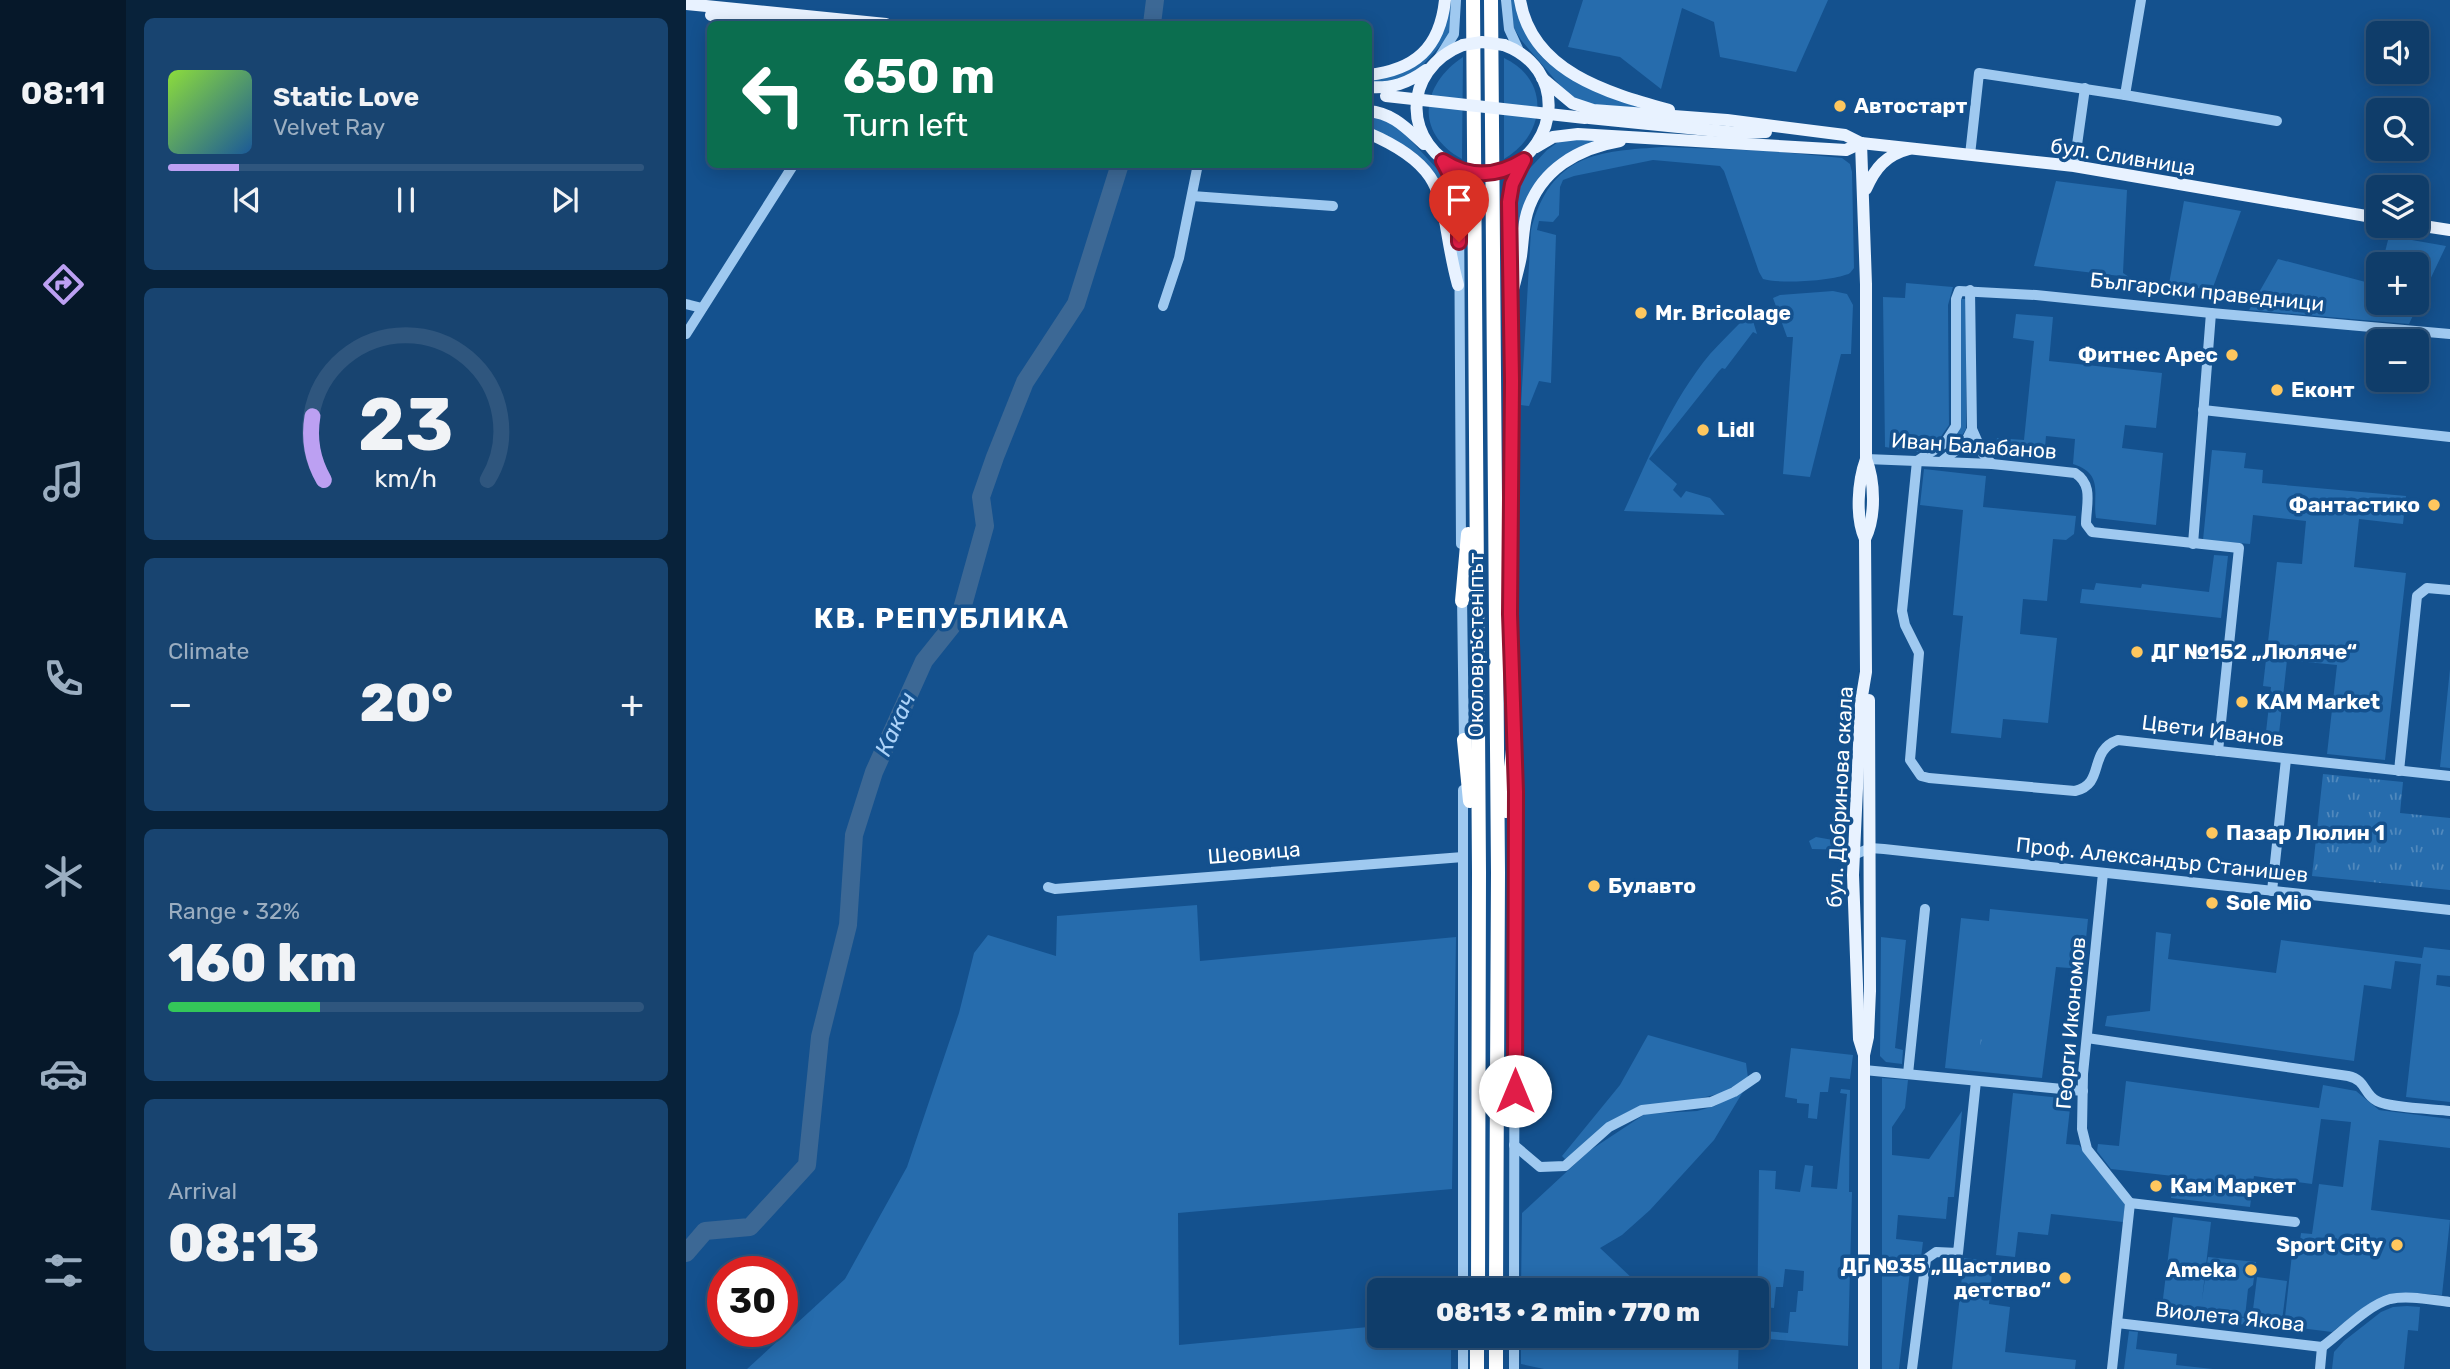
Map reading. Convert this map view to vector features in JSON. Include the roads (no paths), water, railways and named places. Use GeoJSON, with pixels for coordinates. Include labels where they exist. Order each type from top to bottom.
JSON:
{"type":"FeatureCollection","features":[{"type":"Feature","properties":{"kind":"highway","name":"Околовръстен път"},"geometry":{"type":"LineString","coordinates":[[1473,0],[1479,872],[1478,1278]]}},
{"type":"Feature","properties":{"kind":"highway","name":"Околовръстен път"},"geometry":{"type":"LineString","coordinates":[[1491,0],[1498,872],[1496,1278]]}},
{"type":"Feature","properties":{"kind":"highway"},"geometry":{"type":"LineString","coordinates":[[1462,601],[1476,463]]}},
{"type":"Feature","properties":{"kind":"highway"},"geometry":{"type":"LineString","coordinates":[[1496,488],[1510,614]]}},
{"type":"Feature","properties":{"kind":"highway"},"geometry":{"type":"LineString","coordinates":[[1464,740],[1479,872]]}},
{"type":"Feature","properties":{"kind":"highway"},"geometry":{"type":"LineString","coordinates":[[1498,872],[1514,741]]}},
{"type":"Feature","properties":{"kind":"highway"},"geometry":{"type":"LineString","coordinates":[[1477,1369],[1478,1348]]}},
{"type":"Feature","properties":{"kind":"highway"},"geometry":{"type":"LineString","coordinates":[[1496,1348],[1496,1369]]}},
{"type":"Feature","properties":{"kind":"main road"},"geometry":{"type":"LineString","coordinates":[[1372,74],[1399,68],[1419,57],[1439,29],[1445,0]]}},
{"type":"Feature","properties":{"kind":"main road"},"geometry":{"type":"LineString","coordinates":[[1520,0],[1527,26],[1537,44],[1558,65],[1612,93],[1696,117]]}},
{"type":"Feature","properties":{"kind":"main road"},"geometry":{"type":"LineString","coordinates":[[686,4],[856,21]]}},
{"type":"Feature","properties":{"kind":"main road"},"geometry":{"type":"LineString","coordinates":[[686,12],[769,21]]}},
{"type":"Feature","properties":{"kind":"main road"},"geometry":{"type":"LineString","coordinates":[[1372,87],[1388,88],[1401,84],[1462,45],[1482,42],[1504,45],[1520,53],[1542,78],[1547,95],[1548,117],[1536,146],[1524,160],[1504,170],[1483,174],[1462,171],[1438,157],[1388,114],[1372,112]]}},
{"type":"Feature","properties":{"kind":"main road"},"geometry":{"type":"LineString","coordinates":[[1435,62],[1418,92],[1417,112],[1421,132],[1438,157]]}},
{"type":"Feature","properties":{"kind":"main road","name":"бул. Сливница"},"geometry":{"type":"LineString","coordinates":[[1542,78],[1572,103],[1593,110],[1696,117],[1845,135],[1861,143],[2074,166],[2366,216]]}},
{"type":"Feature","properties":{"kind":"main road","name":"бул. Сливница"},"geometry":{"type":"LineString","coordinates":[[1372,94],[1738,133],[1798,130]]}},
{"type":"Feature","properties":{"kind":"main road","name":"бул. Сливница"},"geometry":{"type":"LineString","coordinates":[[1738,133],[1783,145]]}},
{"type":"Feature","properties":{"kind":"main road"},"geometry":{"type":"LineString","coordinates":[[1372,134],[1415,157],[1439,190],[1458,285]]}},
{"type":"Feature","properties":{"kind":"main road","name":"бул. Сливница"},"geometry":{"type":"LineString","coordinates":[[1536,146],[1563,135],[1846,150],[1861,143]]}},
{"type":"Feature","properties":{"kind":"main road"},"geometry":{"type":"LineString","coordinates":[[1511,293],[1521,256],[1528,212],[1542,185],[1566,160],[1582,151],[1640,138]]}},
{"type":"Feature","properties":{"kind":"main road","name":"бул. Добринова скала"},"geometry":{"type":"LineString","coordinates":[[1861,143],[1864,193],[1866,459],[1872,473],[1871,526],[1865,539],[1866,672],[1869,700],[1870,992],[1868,1037],[1864,1055],[1864,1369]]}},
{"type":"Feature","properties":{"kind":"main road"},"geometry":{"type":"LineString","coordinates":[[1864,193],[1882,163],[1898,152],[1915,148]]}},
{"type":"Feature","properties":{"kind":"main road"},"geometry":{"type":"LineString","coordinates":[[2429,227],[2450,230]]}},
{"type":"Feature","properties":{"kind":"main road","name":"бул. Добринова скала"},"geometry":{"type":"LineString","coordinates":[[1864,1055],[1859,1039],[1854,834],[1861,702],[1866,672]]}},
{"type":"Feature","properties":{"kind":"street"},"geometry":{"type":"LineString","coordinates":[[1435,62],[1454,34],[1456,0]]}},
{"type":"Feature","properties":{"kind":"street"},"geometry":{"type":"LineString","coordinates":[[1506,0],[1507,21],[1520,53]]}},
{"type":"Feature","properties":{"kind":"street"},"geometry":{"type":"LineString","coordinates":[[2125,95],[2141,0]]}},
{"type":"Feature","properties":{"kind":"street"},"geometry":{"type":"LineString","coordinates":[[1970,155],[1979,73],[2277,121]]}},
{"type":"Feature","properties":{"kind":"street"},"geometry":{"type":"LineString","coordinates":[[2074,166],[2085,88]]}},
{"type":"Feature","properties":{"kind":"street","name":"Околовръстен път"},"geometry":{"type":"LineString","coordinates":[[1438,157],[1453,179],[1459,200],[1464,740],[1463,1278]]}},
{"type":"Feature","properties":{"kind":"street","name":"Околовръстен път"},"geometry":{"type":"LineString","coordinates":[[1514,1278],[1510,190],[1524,160]]}},
{"type":"Feature","properties":{"kind":"street"},"geometry":{"type":"LineString","coordinates":[[686,334],[791,168]]}},
{"type":"Feature","properties":{"kind":"street"},"geometry":{"type":"LineString","coordinates":[[1163,306],[1179,258],[1197,168]]}},
{"type":"Feature","properties":{"kind":"street"},"geometry":{"type":"LineString","coordinates":[[1192,197],[1334,206]]}},
{"type":"Feature","properties":{"kind":"street"},"geometry":{"type":"LineString","coordinates":[[1965,291],[1972,429],[1983,454],[1992,464]]}},
{"type":"Feature","properties":{"kind":"street"},"geometry":{"type":"LineString","coordinates":[[1917,461],[1945,443],[1956,426],[1956,299],[1965,291]]}},
{"type":"Feature","properties":{"kind":"street","name":"Български праведници"},"geometry":{"type":"LineString","coordinates":[[1965,291],[2036,295],[2450,334]]}},
{"type":"Feature","properties":{"kind":"street"},"geometry":{"type":"LineString","coordinates":[[686,304],[702,308]]}},
{"type":"Feature","properties":{"kind":"street"},"geometry":{"type":"LineString","coordinates":[[2193,544],[2211,313]]}},
{"type":"Feature","properties":{"kind":"street"},"geometry":{"type":"LineString","coordinates":[[2203,410],[2450,437]]}},
{"type":"Feature","properties":{"kind":"street"},"geometry":{"type":"LineString","coordinates":[[1941,462],[1959,449],[1972,429]]}},
{"type":"Feature","properties":{"kind":"street","name":"Иван Балабанов"},"geometry":{"type":"LineString","coordinates":[[1866,459],[1992,464],[2068,472],[2081,477],[2088,488],[2086,524],[2092,532],[2239,548],[2218,751]]}},
{"type":"Feature","properties":{"kind":"street","name":"Цвети Иванов"},"geometry":{"type":"LineString","coordinates":[[1917,461],[1902,611],[1905,625],[1919,653],[1909,751],[1910,760],[1921,776],[2075,791],[2092,781],[2099,754],[2118,740],[2450,776]]}},
{"type":"Feature","properties":{"kind":"street"},"geometry":{"type":"LineString","coordinates":[[2399,771],[2417,596],[2427,588],[2450,590]]}},
{"type":"Feature","properties":{"kind":"street"},"geometry":{"type":"LineString","coordinates":[[2272,891],[2286,759]]}},
{"type":"Feature","properties":{"kind":"street"},"geometry":{"type":"LineString","coordinates":[[1854,834],[1870,848],[1854,855]]}},
{"type":"Feature","properties":{"kind":"street","name":"Проф. Александър Станишев"},"geometry":{"type":"LineString","coordinates":[[1870,848],[2450,910]]}},
{"type":"Feature","properties":{"kind":"street","name":"Шеовица"},"geometry":{"type":"LineString","coordinates":[[1048,887],[1055,889],[1463,857]]}},
{"type":"Feature","properties":{"kind":"street","name":"Георги Икономов"},"geometry":{"type":"LineString","coordinates":[[2103,873],[2087,1038],[2082,1129],[2088,1149],[2130,1203]]}},
{"type":"Feature","properties":{"kind":"street"},"geometry":{"type":"LineString","coordinates":[[1908,1074],[1925,909]]}},
{"type":"Feature","properties":{"kind":"street"},"geometry":{"type":"LineString","coordinates":[[2087,1038],[2348,1076],[2360,1080],[2370,1096],[2380,1103],[2450,1111]]}},
{"type":"Feature","properties":{"kind":"street"},"geometry":{"type":"LineString","coordinates":[[1864,1070],[2083,1091]]}},
{"type":"Feature","properties":{"kind":"street"},"geometry":{"type":"LineString","coordinates":[[1514,1145],[1540,1167],[1565,1166],[1609,1127],[1642,1110],[1711,1102],[1734,1092],[1756,1077]]}},
{"type":"Feature","properties":{"kind":"street"},"geometry":{"type":"LineString","coordinates":[[1912,1369],[1926,1259],[1936,1252],[1958,1253],[1976,1081]]}},
{"type":"Feature","properties":{"kind":"street"},"geometry":{"type":"LineString","coordinates":[[2112,1369],[2130,1203],[2295,1222]]}},
{"type":"Feature","properties":{"kind":"street"},"geometry":{"type":"LineString","coordinates":[[2450,1296],[2450,1302]]}},
{"type":"Feature","properties":{"kind":"street","name":"Виолета Якова"},"geometry":{"type":"LineString","coordinates":[[2117,1323],[2322,1347],[2378,1304],[2391,1299],[2450,1302]]}},
{"type":"Feature","properties":{"kind":"street"},"geometry":{"type":"LineString","coordinates":[[2320,1369],[2322,1347]]}},
{"type":"Feature","properties":{"kind":"street"},"geometry":{"type":"LineString","coordinates":[[1463,1348],[1463,1369]]}},
{"type":"Feature","properties":{"kind":"street"},"geometry":{"type":"LineString","coordinates":[[1514,1348],[1514,1369]]}},
{"type":"Feature","properties":{"kind":"waterway","name":"Какач"},"geometry":{"type":"LineString","coordinates":[[1152,21],[1155,0]]}},
{"type":"Feature","properties":{"kind":"waterway","name":"Какач"},"geometry":{"type":"LineString","coordinates":[[686,1253],[705,1231],[750,1227],[807,1165],[820,1037],[848,925],[854,835],[874,772],[924,661],[960,616],[985,526],[981,497],[995,457],[1025,382],[1076,304],[1119,168]]}},
{"type":"Feature","properties":{"kind":"place","name":"Автостарт"},"geometry":{"type":"Point","coordinates":[1840,106]}},
{"type":"Feature","properties":{"kind":"place","name":"Mr. Bricolage"},"geometry":{"type":"Point","coordinates":[1641,313]}},
{"type":"Feature","properties":{"kind":"place","name":"Фитнес Арес"},"geometry":{"type":"Point","coordinates":[2232,355]}},
{"type":"Feature","properties":{"kind":"place","name":"Еконт"},"geometry":{"type":"Point","coordinates":[2277,390]}},
{"type":"Feature","properties":{"kind":"place","name":"Lidl"},"geometry":{"type":"Point","coordinates":[1703,430]}},
{"type":"Feature","properties":{"kind":"place","name":"Фантастико"},"geometry":{"type":"Point","coordinates":[2434,505]}},
{"type":"Feature","properties":{"kind":"place","name":"ДГ №152 „Люляче“"},"geometry":{"type":"Point","coordinates":[2137,652]}},
{"type":"Feature","properties":{"kind":"place","name":"KAM Market"},"geometry":{"type":"Point","coordinates":[2242,702]}},
{"type":"Feature","properties":{"kind":"place","name":"Пазар Люлин 1"},"geometry":{"type":"Point","coordinates":[2212,833]}},
{"type":"Feature","properties":{"kind":"place","name":"Булавто"},"geometry":{"type":"Point","coordinates":[1594,886]}},
{"type":"Feature","properties":{"kind":"place","name":"Sole Mio"},"geometry":{"type":"Point","coordinates":[2212,903]}},
{"type":"Feature","properties":{"kind":"place","name":"Кам Маркет"},"geometry":{"type":"Point","coordinates":[2156,1186]}},
{"type":"Feature","properties":{"kind":"place","name":"Sport City"},"geometry":{"type":"Point","coordinates":[2397,1245]}},
{"type":"Feature","properties":{"kind":"place","name":"Ameka"},"geometry":{"type":"Point","coordinates":[2251,1270]}},
{"type":"Feature","properties":{"kind":"place","name":"ДГ №35 „Щастливо детство“"},"geometry":{"type":"Point","coordinates":[2065,1278]}},
{"type":"Feature","properties":{"kind":"district","name":"КВ. РЕПУБЛИКА"},"geometry":{"type":"Point","coordinates":[942,618]}}]}
